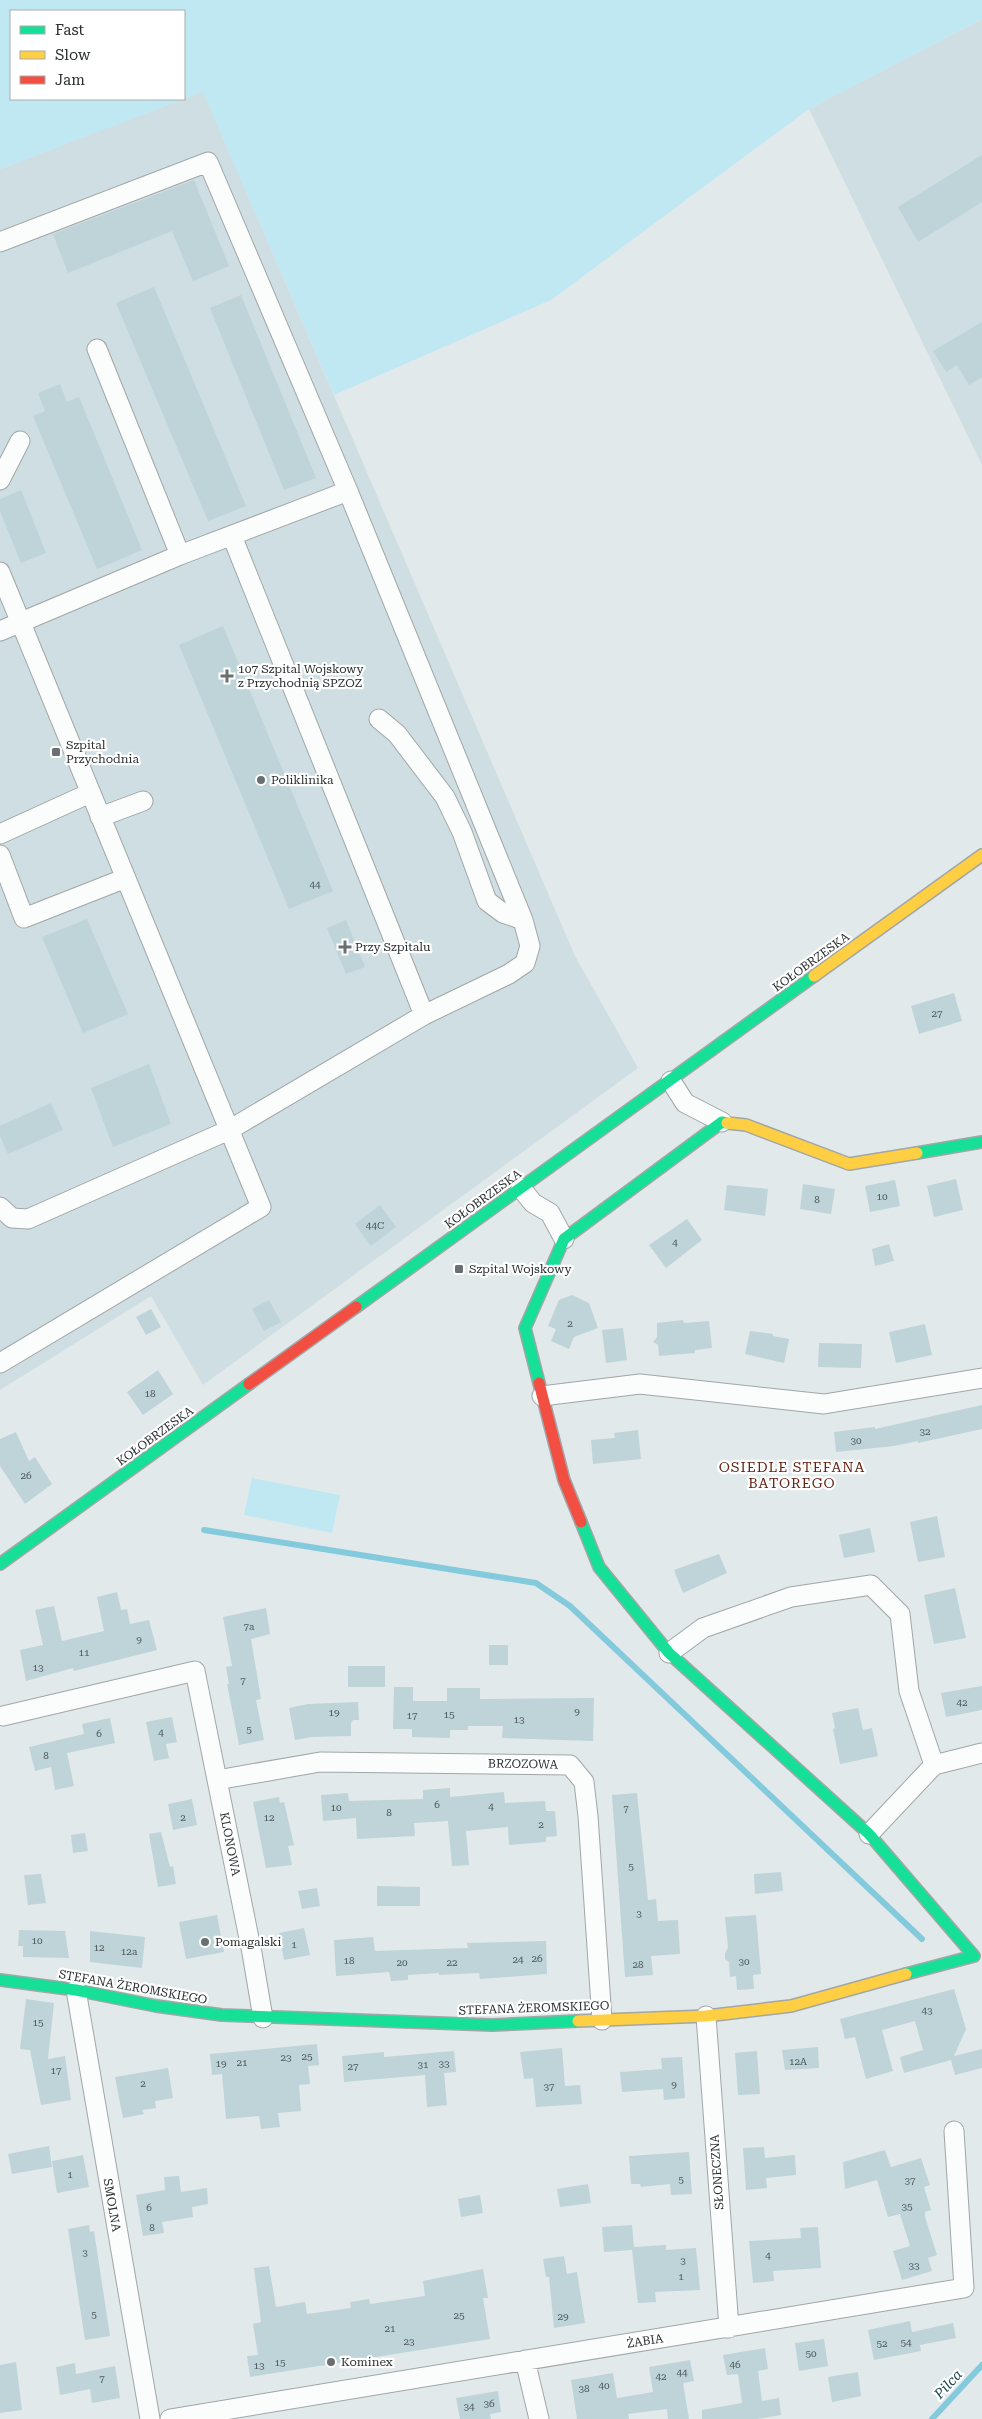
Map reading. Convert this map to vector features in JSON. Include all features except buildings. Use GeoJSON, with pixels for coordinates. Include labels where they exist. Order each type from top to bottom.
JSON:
{"type":"FeatureCollection","features":[{"type":"Feature","properties":{"kind":"street"},"geometry":{"type":"LineString","coordinates":[[0,242],[208,162],[348,491],[523,920],[530,946],[525,963],[509,974],[424,1015],[229,1130],[28,1219],[12,1218],[0,1207]]}},
{"type":"Feature","properties":{"kind":"street"},"geometry":{"type":"LineString","coordinates":[[98,349],[180,555]]}},
{"type":"Feature","properties":{"kind":"street"},"geometry":{"type":"LineString","coordinates":[[0,480],[20,440]]}},
{"type":"Feature","properties":{"kind":"street"},"geometry":{"type":"LineString","coordinates":[[0,631],[180,555],[348,491]]}},
{"type":"Feature","properties":{"kind":"street"},"geometry":{"type":"LineString","coordinates":[[232,536],[424,1015]]}},
{"type":"Feature","properties":{"kind":"street"},"geometry":{"type":"LineString","coordinates":[[0,572],[261,1207],[0,1363]]}},
{"type":"Feature","properties":{"kind":"street"},"geometry":{"type":"LineString","coordinates":[[379,719],[396,734],[444,797],[462,832],[487,901],[503,913],[523,920]]}},
{"type":"Feature","properties":{"kind":"street"},"geometry":{"type":"LineString","coordinates":[[0,834],[90,793]]}},
{"type":"Feature","properties":{"kind":"street"},"geometry":{"type":"LineString","coordinates":[[100,817],[143,801]]}},
{"type":"Feature","properties":{"kind":"street"},"geometry":{"type":"LineString","coordinates":[[0,855],[24,918],[126,878]]}},
{"type":"Feature","properties":{"kind":"street","name":"KOŁOBRZESKA"},"geometry":{"type":"LineString","coordinates":[[0,1564],[982,855]]}},
{"type":"Feature","properties":{"kind":"street"},"geometry":{"type":"LineString","coordinates":[[670,1081],[686,1103],[722,1122],[746,1125],[849,1164],[982,1142]]}},
{"type":"Feature","properties":{"kind":"street"},"geometry":{"type":"LineString","coordinates":[[722,1122],[564,1239],[525,1328],[564,1480],[599,1567],[669,1653],[868,1834],[934,1765],[982,1753]]}},
{"type":"Feature","properties":{"kind":"street"},"geometry":{"type":"LineString","coordinates":[[521,1188],[533,1203],[550,1213],[564,1239]]}},
{"type":"Feature","properties":{"kind":"street"},"geometry":{"type":"LineString","coordinates":[[542,1396],[640,1384],[824,1404],[982,1378]]}},
{"type":"Feature","properties":{"kind":"street"},"geometry":{"type":"LineString","coordinates":[[669,1653],[703,1628],[791,1597],[871,1585],[900,1614],[909,1692],[934,1765]]}},
{"type":"Feature","properties":{"kind":"street","name":"KLONOWA"},"geometry":{"type":"LineString","coordinates":[[3,1716],[195,1671],[252,1953],[263,2018]]}},
{"type":"Feature","properties":{"kind":"street","name":"BRZOZOWA"},"geometry":{"type":"LineString","coordinates":[[217,1780],[320,1762],[570,1765],[584,1782],[602,2020]]}},
{"type":"Feature","properties":{"kind":"street","name":"STEFANA ŻEROMSKIEGO"},"geometry":{"type":"LineString","coordinates":[[0,1980],[76,1990],[156,2006],[222,2015],[492,2025],[706,2016],[791,2006],[974,1956],[868,1834]]}},
{"type":"Feature","properties":{"kind":"street","name":"SMOLNA"},"geometry":{"type":"LineString","coordinates":[[76,1990],[150,2419]]}},
{"type":"Feature","properties":{"kind":"street","name":"SŁONECZNA"},"geometry":{"type":"LineString","coordinates":[[706,2016],[729,2328]]}},
{"type":"Feature","properties":{"kind":"street","name":"ŻABIA"},"geometry":{"type":"LineString","coordinates":[[170,2419],[964,2288],[954,2131]]}},
{"type":"Feature","properties":{"kind":"street"},"geometry":{"type":"LineString","coordinates":[[525,2360],[538,2419]]}},
{"type":"Feature","properties":{"kind":"shaded area"},"geometry":{"type":"Polygon","coordinates":[[[0,0],[982,0],[982,19],[809,109],[551,300],[334,395],[203,92],[185,99],[185,10],[10,10],[10,100],[182,100],[0,169],[0,0]]]}},
{"type":"Feature","properties":{"kind":"shaded area"},"geometry":{"type":"Polygon","coordinates":[[[982,19],[982,465],[809,109],[982,19]]]}},
{"type":"Feature","properties":{"kind":"shaded area","name":"107 Szpital Wojskowy z Przychodnią SPZOZ"},"geometry":{"type":"Polygon","coordinates":[[[203,91],[575,956],[638,1068],[203,1385],[151,1296],[0,1390],[0,169],[180,100],[185,100],[185,98],[203,91]]]}},
{"type":"Feature","properties":{"kind":"shaded area"},"geometry":{"type":"Polygon","coordinates":[[[252,1478],[340,1495],[332,1533],[244,1515],[252,1478]]]}},
{"type":"Feature","properties":{"kind":"waterway"},"geometry":{"type":"LineString","coordinates":[[204,1530],[536,1583],[570,1606],[922,1939]]}},
{"type":"Feature","properties":{"kind":"waterway","name":"Pilca"},"geometry":{"type":"LineString","coordinates":[[932,2419],[982,2365]]}},
{"type":"Feature","properties":{"kind":"traffic: fast"},"geometry":{"type":"LineString","coordinates":[[356,1307],[814,976]]}},
{"type":"Feature","properties":{"kind":"traffic: fast"},"geometry":{"type":"LineString","coordinates":[[539,1383],[525,1328],[564,1239],[722,1122],[727,1123]]}},
{"type":"Feature","properties":{"kind":"traffic: fast"},"geometry":{"type":"LineString","coordinates":[[917,1153],[982,1142]]}},
{"type":"Feature","properties":{"kind":"traffic: fast"},"geometry":{"type":"LineString","coordinates":[[0,1564],[249,1384]]}},
{"type":"Feature","properties":{"kind":"traffic: fast"},"geometry":{"type":"LineString","coordinates":[[581,1522],[599,1567],[669,1653],[869,1834],[974,1956],[906,1974]]}},
{"type":"Feature","properties":{"kind":"traffic: fast"},"geometry":{"type":"LineString","coordinates":[[0,1980],[76,1990],[156,2006],[222,2015],[492,2025],[578,2021]]}},
{"type":"Feature","properties":{"kind":"traffic: slow"},"geometry":{"type":"LineString","coordinates":[[814,976],[982,855]]}},
{"type":"Feature","properties":{"kind":"traffic: slow"},"geometry":{"type":"LineString","coordinates":[[727,1123],[746,1125],[849,1164],[917,1153]]}},
{"type":"Feature","properties":{"kind":"traffic: slow"},"geometry":{"type":"LineString","coordinates":[[578,2021],[706,2016],[791,2006],[906,1974]]}},
{"type":"Feature","properties":{"kind":"traffic: jam"},"geometry":{"type":"LineString","coordinates":[[249,1384],[356,1307]]}},
{"type":"Feature","properties":{"kind":"traffic: jam"},"geometry":{"type":"LineString","coordinates":[[539,1383],[564,1480],[581,1522]]}},
{"type":"Feature","properties":{"kind":"place","name":"107 Szpital Wojskowy z Przychodnią SPZOZ"},"geometry":{"type":"Point","coordinates":[227,676]}},
{"type":"Feature","properties":{"kind":"place","name":"Szpital Przychodnia"},"geometry":{"type":"Point","coordinates":[56,752]}},
{"type":"Feature","properties":{"kind":"place","name":"Poliklinika"},"geometry":{"type":"Point","coordinates":[261,780]}},
{"type":"Feature","properties":{"kind":"place","name":"Przy Szpitalu"},"geometry":{"type":"Point","coordinates":[345,947]}},
{"type":"Feature","properties":{"kind":"place","name":"Szpital Wojskowy"},"geometry":{"type":"Point","coordinates":[459,1269]}},
{"type":"Feature","properties":{"kind":"place","name":"Pomagalski"},"geometry":{"type":"Point","coordinates":[205,1942]}},
{"type":"Feature","properties":{"kind":"place","name":"Kominex"},"geometry":{"type":"Point","coordinates":[331,2362]}},
{"type":"Feature","properties":{"kind":"district","name":"OSIEDLE STEFANA BATOREGO"},"geometry":{"type":"Point","coordinates":[792,1475]}}]}
